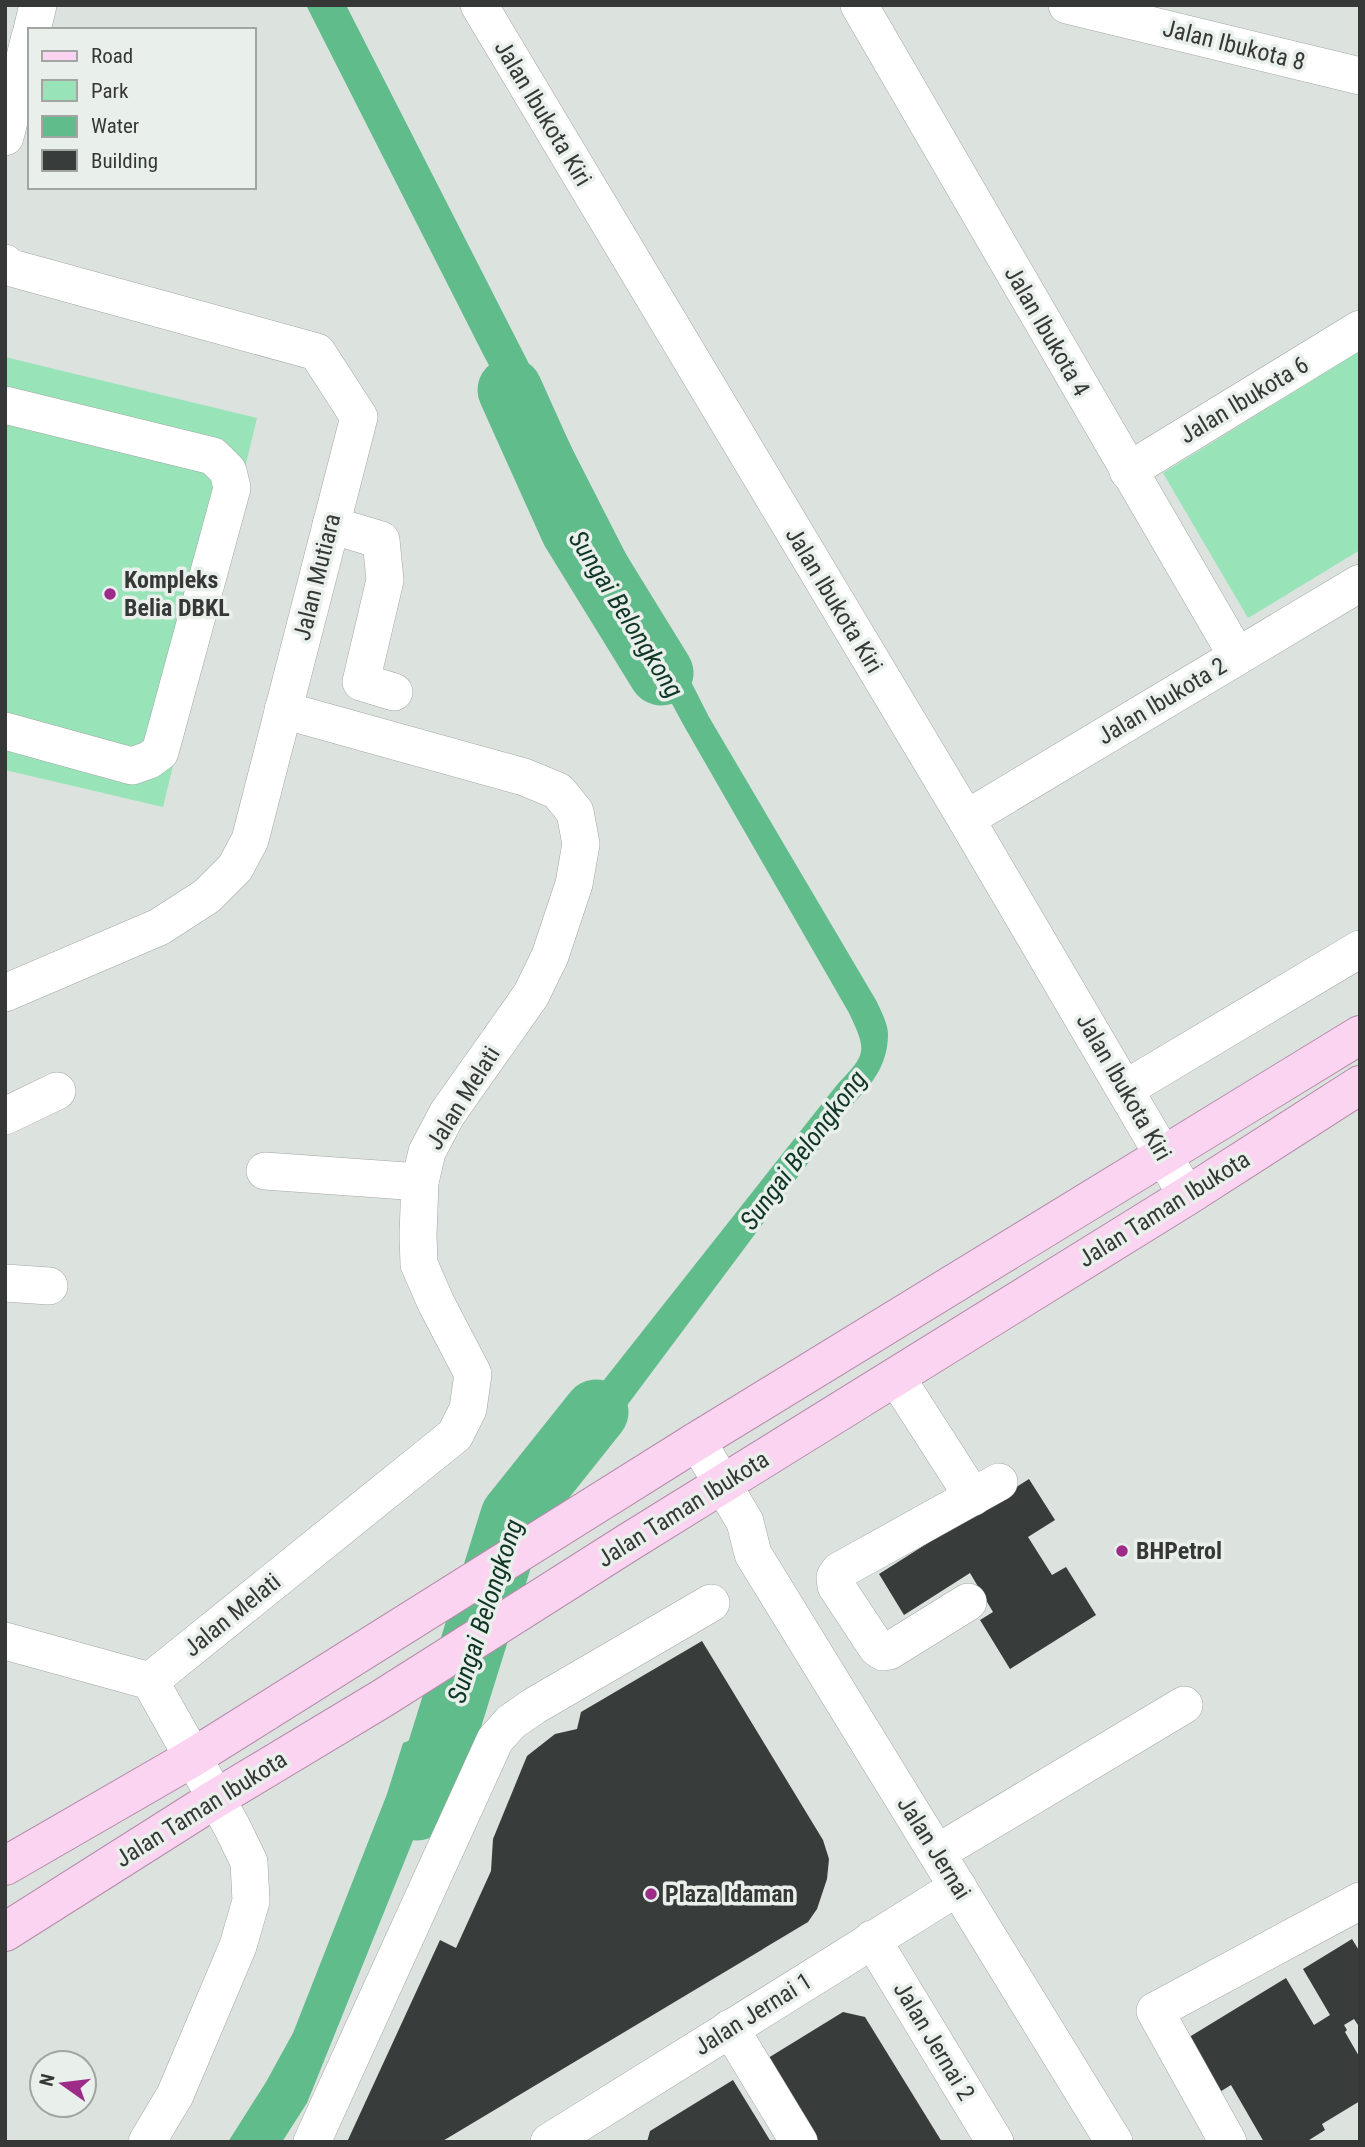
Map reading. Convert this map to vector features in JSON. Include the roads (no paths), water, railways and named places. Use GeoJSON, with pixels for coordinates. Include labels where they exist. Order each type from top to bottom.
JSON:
{"type":"FeatureCollection","features":[{"type":"Feature","properties":{"kind":"main road","name":"Jalan Taman Ibukota"},"geometry":{"type":"LineString","coordinates":[[5,1866],[192,1758],[687,1447],[1360,1035]]}},
{"type":"Feature","properties":{"kind":"main road","name":"Jalan Taman Ibukota"},"geometry":{"type":"LineString","coordinates":[[8,1941],[215,1799],[383,1698],[1360,1085]]}},
{"type":"Feature","properties":{"kind":"street"},"geometry":{"type":"LineString","coordinates":[[32,28],[38,5]]}},
{"type":"Feature","properties":{"kind":"street","name":"Jalan Ibukota Kiri"},"geometry":{"type":"LineString","coordinates":[[479,5],[1187,1196]]}},
{"type":"Feature","properties":{"kind":"street","name":"Jalan Ibukota 4"},"geometry":{"type":"LineString","coordinates":[[859,5],[1237,656]]}},
{"type":"Feature","properties":{"kind":"street","name":"Jalan Ibukota 8"},"geometry":{"type":"LineString","coordinates":[[1067,5],[1360,76]]}},
{"type":"Feature","properties":{"kind":"street"},"geometry":{"type":"LineString","coordinates":[[5,137],[28,45]]}},
{"type":"Feature","properties":{"kind":"street","name":"Jalan Mutiara"},"geometry":{"type":"LineString","coordinates":[[5,263],[8,267],[317,352],[359,417],[250,840],[235,868],[207,896],[159,926],[5,993]]}},
{"type":"Feature","properties":{"kind":"street","name":"Jalan Ibukota 6"},"geometry":{"type":"LineString","coordinates":[[1128,471],[1360,329]]}},
{"type":"Feature","properties":{"kind":"street"},"geometry":{"type":"LineString","coordinates":[[5,405],[213,456],[228,471],[232,488],[160,752],[149,760],[132,766],[5,731]]}},
{"type":"Feature","properties":{"kind":"street"},"geometry":{"type":"LineString","coordinates":[[331,525],[381,540],[385,580],[361,682],[394,692]]}},
{"type":"Feature","properties":{"kind":"street","name":"Jalan Ibukota 2"},"geometry":{"type":"LineString","coordinates":[[965,819],[1360,583]]}},
{"type":"Feature","properties":{"kind":"street","name":"Jalan Melati"},"geometry":{"type":"LineString","coordinates":[[150,1681],[455,1435],[468,1409],[473,1374],[419,1264],[420,1182],[427,1152],[447,1114],[531,995],[550,956],[574,884],[581,844],[575,812],[558,791],[524,777],[283,710]]}},
{"type":"Feature","properties":{"kind":"street"},"geometry":{"type":"LineString","coordinates":[[1125,1089],[1360,949]]}},
{"type":"Feature","properties":{"kind":"street"},"geometry":{"type":"LineString","coordinates":[[5,1116],[57,1091]]}},
{"type":"Feature","properties":{"kind":"street"},"geometry":{"type":"LineString","coordinates":[[265,1171],[420,1182]]}},
{"type":"Feature","properties":{"kind":"street"},"geometry":{"type":"LineString","coordinates":[[5,1283],[49,1286]]}},
{"type":"Feature","properties":{"kind":"street"},"geometry":{"type":"LineString","coordinates":[[896,1377],[986,1489],[839,1571],[835,1577],[836,1586],[877,1648],[883,1652],[889,1651],[968,1602]]}},
{"type":"Feature","properties":{"kind":"street","name":"Jalan Jernai"},"geometry":{"type":"LineString","coordinates":[[687,1447],[713,1491],[745,1522],[752,1554],[1114,2142]]}},
{"type":"Feature","properties":{"kind":"street"},"geometry":{"type":"LineString","coordinates":[[312,2142],[495,1740],[511,1722],[534,1706],[711,1603]]}},
{"type":"Feature","properties":{"kind":"street"},"geometry":{"type":"LineString","coordinates":[[815,1655],[861,1624]]}},
{"type":"Feature","properties":{"kind":"street"},"geometry":{"type":"LineString","coordinates":[[5,1641],[150,1681],[249,1862],[251,1901],[238,1946],[175,2095],[148,2142]]}},
{"type":"Feature","properties":{"kind":"street"},"geometry":{"type":"LineString","coordinates":[[937,1853],[1184,1705]]}},
{"type":"Feature","properties":{"kind":"street","name":"Jalan Jernai 1"},"geometry":{"type":"LineString","coordinates":[[561,2139],[730,2028],[958,1887]]}},
{"type":"Feature","properties":{"kind":"street"},"geometry":{"type":"LineString","coordinates":[[1228,2142],[1155,2011],[1360,1900]]}},
{"type":"Feature","properties":{"kind":"street","name":"Jalan Jernai 2"},"geometry":{"type":"LineString","coordinates":[[872,1939],[995,2142]]}},
{"type":"Feature","properties":{"kind":"street"},"geometry":{"type":"LineString","coordinates":[[730,2028],[799,2142]]}},
{"type":"Feature","properties":{"kind":"water"},"geometry":{"type":"Polygon","coordinates":[[[306,5],[346,5],[709,717],[877,1002],[888,1030],[885,1056],[871,1083],[850,1107],[590,1455],[510,1499],[853,1067],[861,1052],[861,1045],[849,1013],[684,726],[484,356],[306,5]]]}},
{"type":"Feature","properties":{"kind":"water"},"geometry":{"type":"Polygon","coordinates":[[[462,1719],[307,2103],[282,2142],[228,2142],[293,2033],[387,1794],[403,1743],[462,1719]]]}},
{"type":"Feature","properties":{"kind":"waterway","name":"Sungai Belongkong"},"geometry":{"type":"LineString","coordinates":[[510,390],[573,530],[661,673]]}},
{"type":"Feature","properties":{"kind":"waterway","name":"Sungai Belongkong"},"geometry":{"type":"LineString","coordinates":[[417,1808],[432,1775],[513,1516],[596,1412]]}},
{"type":"Feature","properties":{"kind":"place","name":"Kompleks Belia DBKL"},"geometry":{"type":"Point","coordinates":[110,594]}},
{"type":"Feature","properties":{"kind":"place","name":"BHPetrol"},"geometry":{"type":"Point","coordinates":[1122,1551]}},
{"type":"Feature","properties":{"kind":"place","name":"Plaza Idaman"},"geometry":{"type":"Point","coordinates":[651,1894]}}]}
